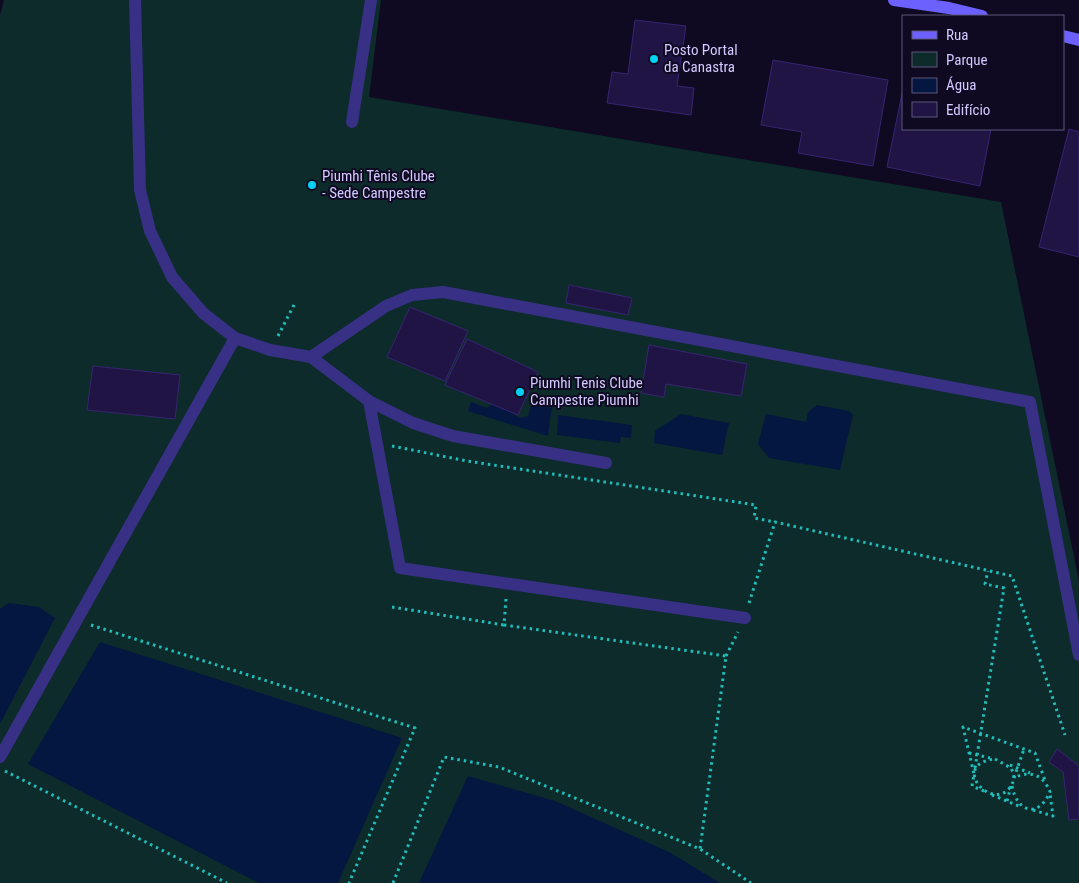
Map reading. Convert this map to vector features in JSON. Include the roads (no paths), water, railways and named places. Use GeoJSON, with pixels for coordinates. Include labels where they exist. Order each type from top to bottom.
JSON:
{"type":"FeatureCollection","features":[{"type":"Feature","properties":{"kind":"main road"},"geometry":{"type":"LineString","coordinates":[[894,0],[950,4],[979,15]]}},
{"type":"Feature","properties":{"kind":"street"},"geometry":{"type":"LineString","coordinates":[[135,0],[140,190],[150,232],[172,277],[203,313],[236,338],[270,350],[311,357],[369,401],[413,423],[453,436],[606,463]]}},
{"type":"Feature","properties":{"kind":"street"},"geometry":{"type":"LineString","coordinates":[[352,122],[371,0]]}},
{"type":"Feature","properties":{"kind":"street"},"geometry":{"type":"LineString","coordinates":[[311,357],[386,306],[412,295],[443,292],[1030,402],[1079,656]]}},
{"type":"Feature","properties":{"kind":"street"},"geometry":{"type":"LineString","coordinates":[[0,757],[236,338]]}},
{"type":"Feature","properties":{"kind":"street"},"geometry":{"type":"LineString","coordinates":[[369,401],[400,568],[745,618]]}},
{"type":"Feature","properties":{"kind":"water"},"geometry":{"type":"Polygon","coordinates":[[[533,400],[552,406],[548,436],[468,411],[471,402],[487,408],[494,403],[520,418],[528,416],[533,400]]]}},
{"type":"Feature","properties":{"kind":"water"},"geometry":{"type":"Polygon","coordinates":[[[817,405],[849,411],[853,415],[840,470],[769,458],[758,444],[766,414],[806,422],[808,412],[817,405]]]}},
{"type":"Feature","properties":{"kind":"water"},"geometry":{"type":"Polygon","coordinates":[[[681,414],[729,423],[722,455],[654,443],[655,431],[681,414]]]}},
{"type":"Feature","properties":{"kind":"water"},"geometry":{"type":"Polygon","coordinates":[[[558,415],[632,425],[631,438],[621,437],[620,443],[557,435],[558,415]]]}},
{"type":"Feature","properties":{"kind":"water"},"geometry":{"type":"Polygon","coordinates":[[[9,603],[39,607],[55,618],[0,724],[0,609],[9,603]]]}},
{"type":"Feature","properties":{"kind":"water"},"geometry":{"type":"Polygon","coordinates":[[[100,642],[402,738],[338,883],[259,883],[28,764],[100,642]]]}},
{"type":"Feature","properties":{"kind":"water"},"geometry":{"type":"Polygon","coordinates":[[[468,776],[555,801],[669,852],[720,883],[419,883],[468,776]]]}},
{"type":"Feature","properties":{"kind":"place","name":"Posto Portal da Canastra"},"geometry":{"type":"Point","coordinates":[654,59]}},
{"type":"Feature","properties":{"kind":"place","name":"Piumhi Tênis Clube - Sede Campestre"},"geometry":{"type":"Point","coordinates":[312,185]}},
{"type":"Feature","properties":{"kind":"place","name":"Piumhi Tenis Clube Campestre Piumhi"},"geometry":{"type":"Point","coordinates":[520,392]}}]}
